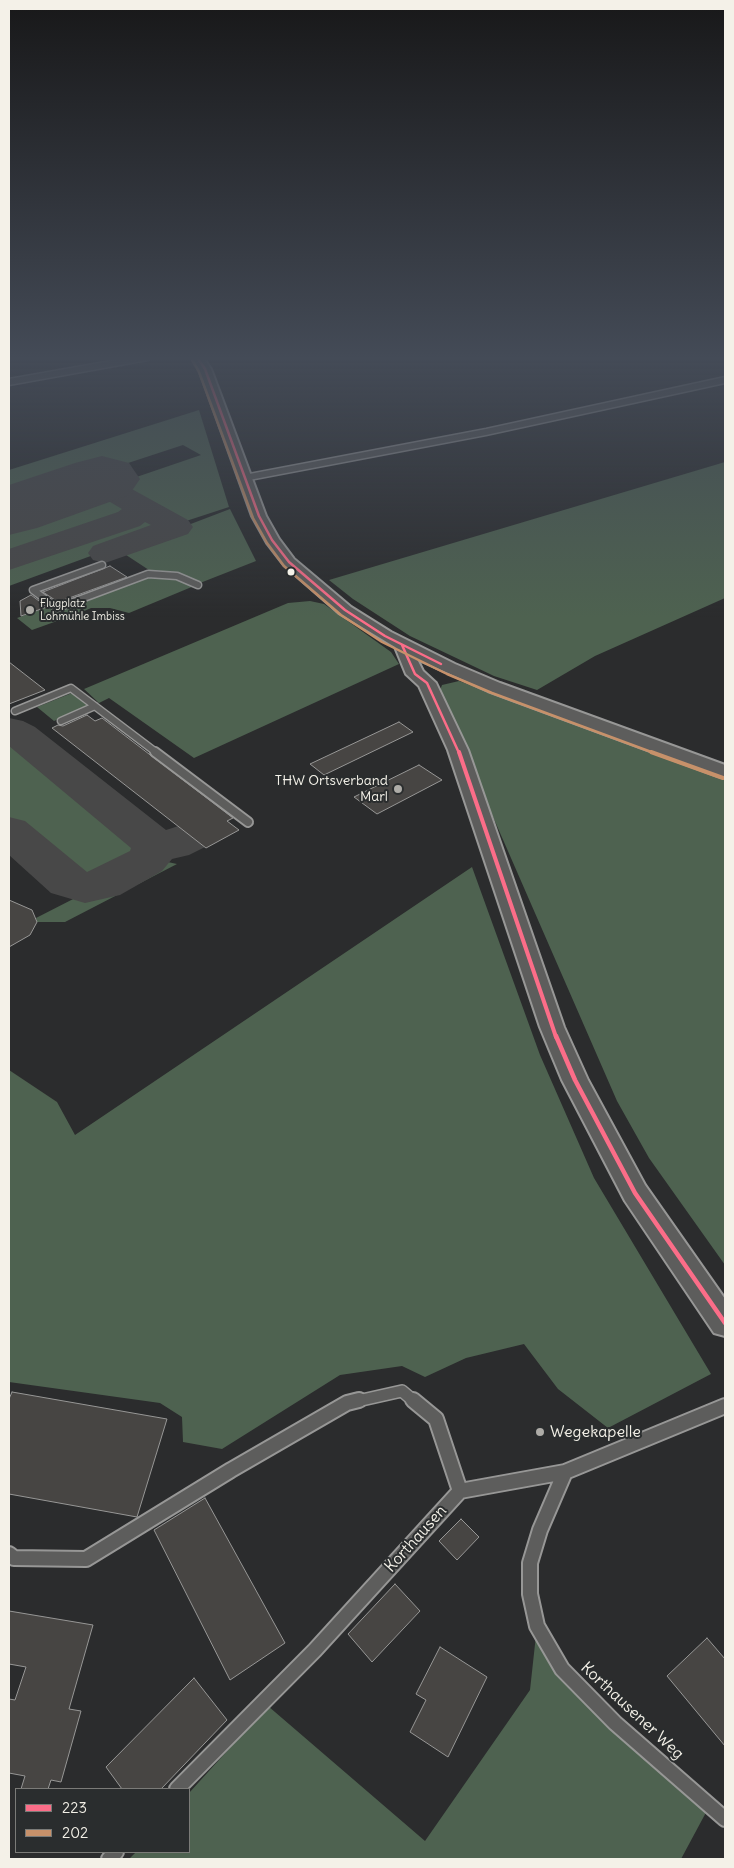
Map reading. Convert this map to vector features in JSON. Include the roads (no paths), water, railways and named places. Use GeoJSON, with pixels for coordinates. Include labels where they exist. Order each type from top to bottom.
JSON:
{"type":"FeatureCollection","features":[{"type":"Feature","properties":{"kind":"street"},"geometry":{"type":"LineString","coordinates":[[232,444],[259,516],[272,540],[290,562],[315,586],[345,610],[402,645],[449,668],[503,690],[725,772]]}},
{"type":"Feature","properties":{"kind":"street"},"geometry":{"type":"LineString","coordinates":[[244,478],[422,444]]}},
{"type":"Feature","properties":{"kind":"street"},"geometry":{"type":"LineString","coordinates":[[402,645],[415,674],[427,683],[458,750],[552,1027],[575,1080],[635,1193],[725,1323]]}},
{"type":"Feature","properties":{"kind":"street"},"geometry":{"type":"LineString","coordinates":[[427,683],[449,668]]}},
{"type":"Feature","properties":{"kind":"lane"},"geometry":{"type":"LineString","coordinates":[[102,565],[33,590],[57,608],[148,574],[177,576],[198,585]]}},
{"type":"Feature","properties":{"kind":"lane"},"geometry":{"type":"LineString","coordinates":[[15,712],[71,688],[248,822]]}},
{"type":"Feature","properties":{"kind":"lane"},"geometry":{"type":"LineString","coordinates":[[61,721],[95,706]]}},
{"type":"Feature","properties":{"kind":"lane"},"geometry":{"type":"LineString","coordinates":[[9,1554],[14,1558],[86,1559],[347,1403],[402,1391],[436,1419],[460,1490],[565,1472],[725,1406]]}},
{"type":"Feature","properties":{"kind":"lane","name":"Korthausener Weg"},"geometry":{"type":"LineString","coordinates":[[565,1472],[540,1530],[530,1563],[530,1594],[537,1626],[562,1669],[615,1723],[725,1819]]}},
{"type":"Feature","properties":{"kind":"lane","name":"Korthausen"},"geometry":{"type":"LineString","coordinates":[[178,1788],[315,1650],[460,1490]]}},
{"type":"Feature","properties":{"kind":"place","name":"Flugplatz Lohmühle Imbiss"},"geometry":{"type":"Point","coordinates":[30,610]}},
{"type":"Feature","properties":{"kind":"place","name":"THW Ortsverband Marl"},"geometry":{"type":"Point","coordinates":[398,789]}},
{"type":"Feature","properties":{"kind":"place","name":"Wegekapelle"},"geometry":{"type":"Point","coordinates":[540,1432]}}]}
